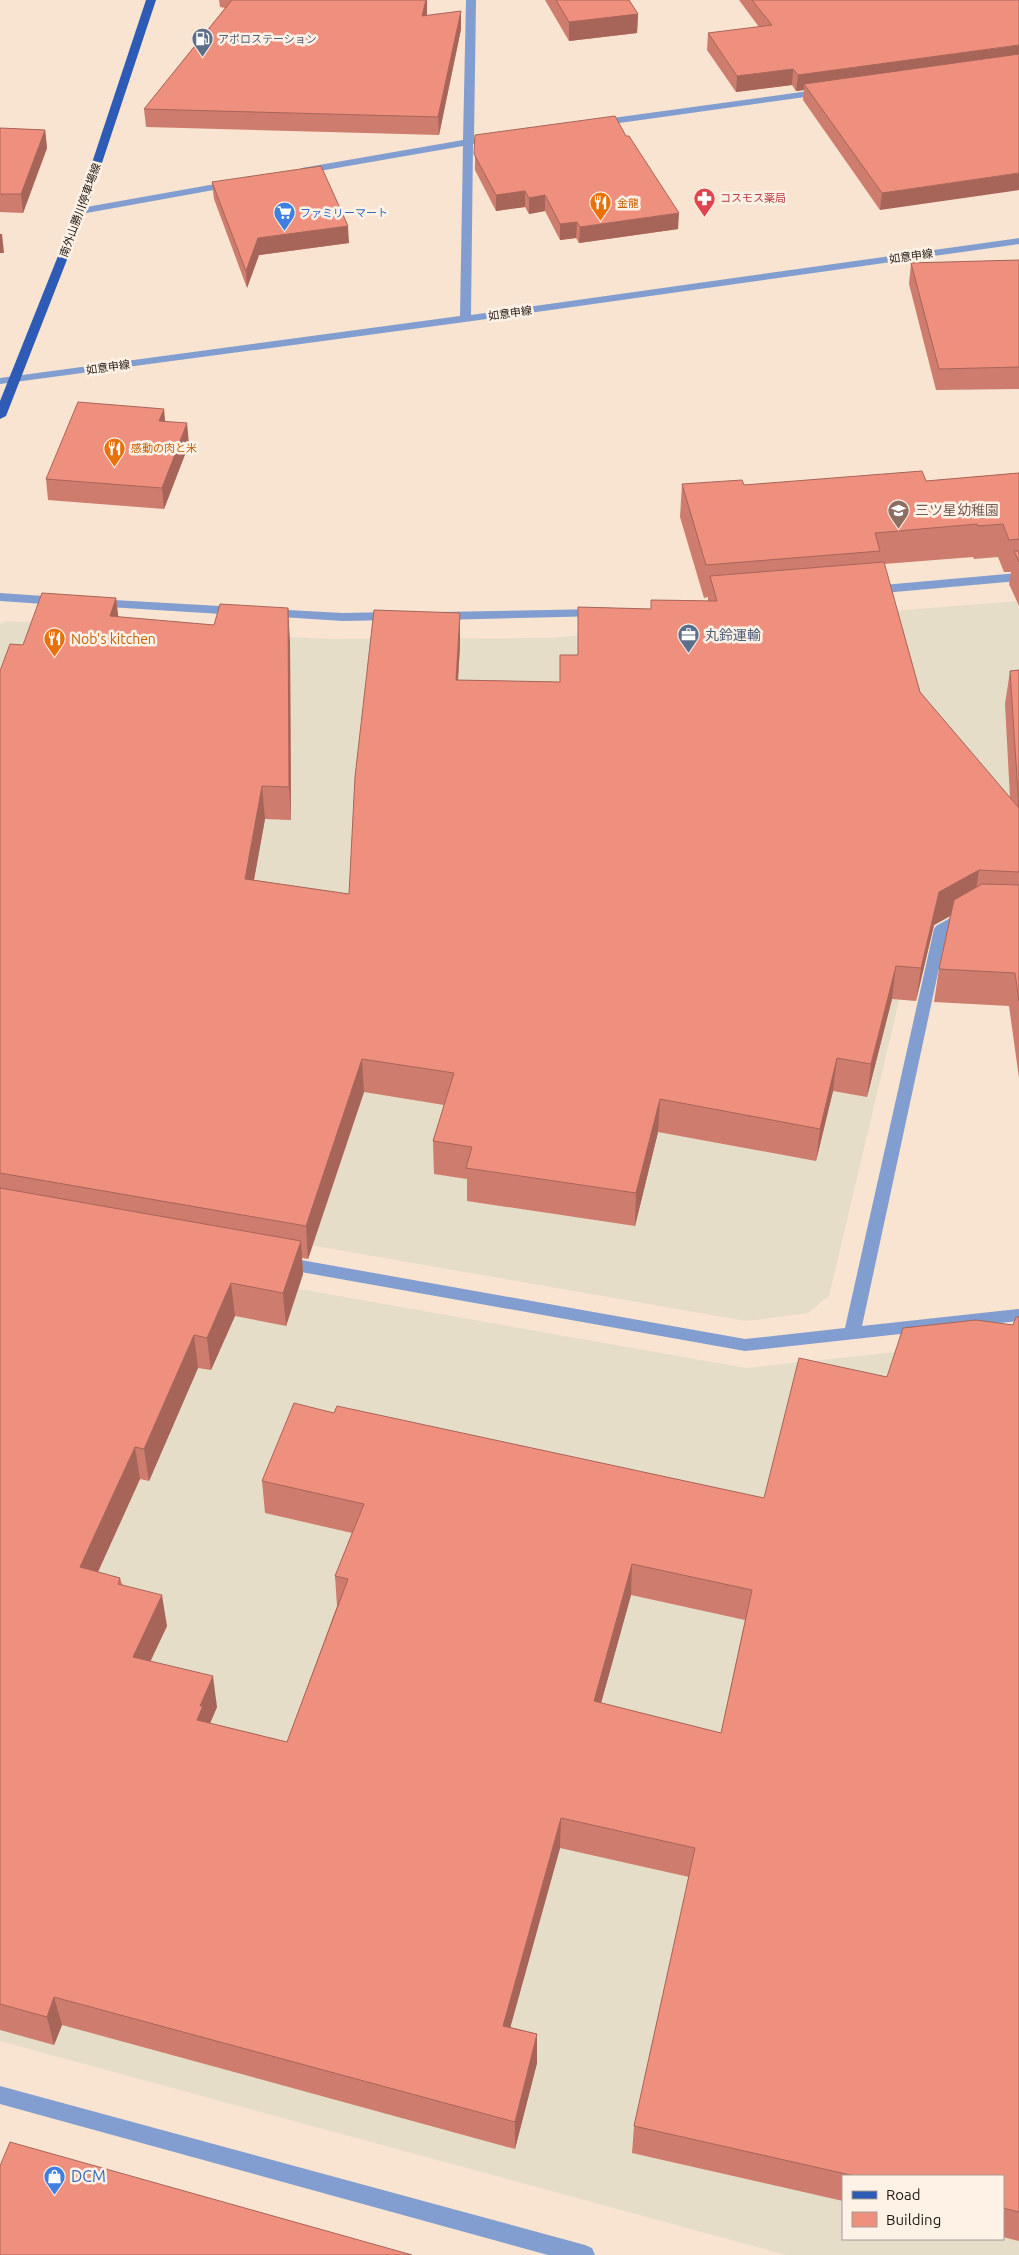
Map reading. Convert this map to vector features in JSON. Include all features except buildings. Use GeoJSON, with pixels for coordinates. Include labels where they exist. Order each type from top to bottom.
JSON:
{"type":"FeatureCollection","features":[{"type":"Feature","properties":{"kind":"main road","name":"南外山勝川停車場線"},"geometry":{"type":"LineString","coordinates":[[0,416],[81,210],[151,0]]}},
{"type":"Feature","properties":{"kind":"street"},"geometry":{"type":"LineString","coordinates":[[465,319],[471,0]]}},
{"type":"Feature","properties":{"kind":"street"},"geometry":{"type":"LineString","coordinates":[[585,125],[832,91]]}},
{"type":"Feature","properties":{"kind":"street"},"geometry":{"type":"LineString","coordinates":[[294,173],[506,136]]}},
{"type":"Feature","properties":{"kind":"street"},"geometry":{"type":"LineString","coordinates":[[81,210],[245,181]]}},
{"type":"Feature","properties":{"kind":"street","name":"如意申線"},"geometry":{"type":"LineString","coordinates":[[0,381],[465,319],[1019,240]]}},
{"type":"Feature","properties":{"kind":"street"},"geometry":{"type":"LineString","coordinates":[[863,590],[1019,577]]}},
{"type":"Feature","properties":{"kind":"street"},"geometry":{"type":"LineString","coordinates":[[0,597],[343,617],[402,616]]}},
{"type":"Feature","properties":{"kind":"street"},"geometry":{"type":"LineString","coordinates":[[432,616],[610,612]]}},
{"type":"Feature","properties":{"kind":"street"},"geometry":{"type":"LineString","coordinates":[[852,1334],[941,929],[974,910],[983,910]]}},
{"type":"Feature","properties":{"kind":"street"},"geometry":{"type":"LineString","coordinates":[[265,1259],[745,1345],[1019,1315]]}},
{"type":"Feature","properties":{"kind":"street"},"geometry":{"type":"LineString","coordinates":[[0,2095],[585,2255]]}},
{"type":"Feature","properties":{"kind":"shaded area"},"geometry":{"type":"Polygon","coordinates":[[[1019,601],[1019,896],[925,891],[829,1296],[808,1313],[746,1321],[0,1191],[0,624],[6,621],[327,639],[548,638],[1019,601]]]}},
{"type":"Feature","properties":{"kind":"shaded area"},"geometry":{"type":"Polygon","coordinates":[[[0,1236],[746,1368],[1019,1339],[1019,2255],[786,2255],[0,2041],[0,1236]]]}},
{"type":"Feature","properties":{"kind":"place","name":"アポロステーション"},"geometry":{"type":"Point","coordinates":[202,58]}},
{"type":"Feature","properties":{"kind":"place","name":"コスモス薬局"},"geometry":{"type":"Point","coordinates":[704,217]}},
{"type":"Feature","properties":{"kind":"place","name":"金龍"},"geometry":{"type":"Point","coordinates":[601,222]}},
{"type":"Feature","properties":{"kind":"place","name":"ファミリーマート"},"geometry":{"type":"Point","coordinates":[284,232]}},
{"type":"Feature","properties":{"kind":"place","name":"感動の肉と米"},"geometry":{"type":"Point","coordinates":[115,467]}},
{"type":"Feature","properties":{"kind":"place","name":"三ツ星幼稚園"},"geometry":{"type":"Point","coordinates":[899,529]}},
{"type":"Feature","properties":{"kind":"place","name":"丸鈴運輸"},"geometry":{"type":"Point","coordinates":[689,654]}},
{"type":"Feature","properties":{"kind":"place","name":"Nob's kitchen"},"geometry":{"type":"Point","coordinates":[55,658]}},
{"type":"Feature","properties":{"kind":"place","name":"DCM"},"geometry":{"type":"Point","coordinates":[55,2195]}}]}
